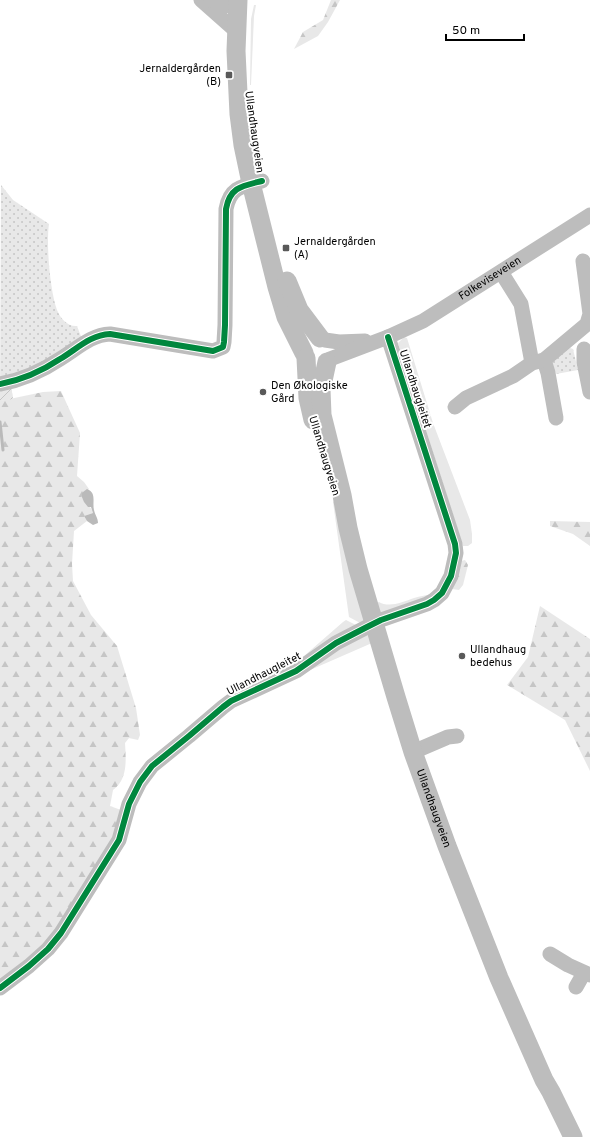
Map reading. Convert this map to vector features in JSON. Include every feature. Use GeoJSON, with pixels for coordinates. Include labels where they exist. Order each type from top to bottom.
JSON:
{"type":"FeatureCollection","features":[{"type":"Feature","properties":{"kind":"main road","name":"Ullandhaugveien"},"geometry":{"type":"LineString","coordinates":[[241,1],[236,31],[236,59],[240,119],[256,182],[277,287],[291,327],[305,356],[308,398],[312,417],[336,497],[348,528]]}},
{"type":"Feature","properties":{"kind":"main road","name":"Ullandhaugveien"},"geometry":{"type":"LineString","coordinates":[[241,1],[256,182],[291,292],[303,318],[322,339]]}},
{"type":"Feature","properties":{"kind":"main road"},"geometry":{"type":"LineString","coordinates":[[315,338],[322,339],[332,348],[332,352],[329,361],[324,365],[315,366],[308,362],[305,356],[306,345],[315,338]]}},
{"type":"Feature","properties":{"kind":"main road","name":"Ullandhaugveien"},"geometry":{"type":"LineString","coordinates":[[329,361],[322,390],[322,415],[342,495],[348,528],[378,639],[414,752],[447,846],[499,978],[544,1080],[573,1137]]}},
{"type":"Feature","properties":{"kind":"main road","name":"Ullandhaugveien"},"geometry":{"type":"LineString","coordinates":[[544,1080],[547,1094],[565,1137]]}},
{"type":"Feature","properties":{"kind":"street"},"geometry":{"type":"LineString","coordinates":[[201,0],[236,31]]}},
{"type":"Feature","properties":{"kind":"street"},"geometry":{"type":"LineString","coordinates":[[211,0],[225,6],[241,1]]}},
{"type":"Feature","properties":{"kind":"street"},"geometry":{"type":"LineString","coordinates":[[0,384],[17,380],[38,372],[90,339],[102,334],[110,334],[213,351],[223,347],[225,325],[226,209],[230,196],[237,188],[256,182]]}},
{"type":"Feature","properties":{"kind":"street","name":"Folkeviseveien"},"geometry":{"type":"LineString","coordinates":[[329,361],[388,337],[435,314],[590,216]]}},
{"type":"Feature","properties":{"kind":"street"},"geometry":{"type":"LineString","coordinates":[[454,407],[466,398],[538,362],[587,324],[590,314],[583,261]]}},
{"type":"Feature","properties":{"kind":"street"},"geometry":{"type":"LineString","coordinates":[[501,272],[521,304],[538,362],[548,373],[556,418]]}},
{"type":"Feature","properties":{"kind":"street"},"geometry":{"type":"LineString","coordinates":[[573,336],[587,348],[584,362],[590,392]]}},
{"type":"Feature","properties":{"kind":"street","name":"Folkeviseveien"},"geometry":{"type":"LineString","coordinates":[[322,339],[339,342],[356,342],[388,337]]}},
{"type":"Feature","properties":{"kind":"street","name":"Ullandhaugleitet"},"geometry":{"type":"LineString","coordinates":[[0,988],[39,958],[61,933],[119,840],[129,804],[140,782],[152,766],[230,701],[296,671],[336,643],[381,620],[427,604],[440,595],[447,585],[451,576],[456,553],[455,544],[388,337]]}},
{"type":"Feature","properties":{"kind":"street"},"geometry":{"type":"LineString","coordinates":[[414,752],[448,737],[457,736]]}},
{"type":"Feature","properties":{"kind":"street"},"geometry":{"type":"LineString","coordinates":[[550,954],[587,974],[576,987]]}},
{"type":"Feature","properties":{"kind":"green space"},"geometry":{"type":"Polygon","coordinates":[[[331,0],[340,0],[328,22],[318,36],[294,49],[303,32],[323,20],[331,0]]]}},
{"type":"Feature","properties":{"kind":"green space"},"geometry":{"type":"Polygon","coordinates":[[[254,5],[256,5],[250,85],[251,19],[254,5]]]}},
{"type":"Feature","properties":{"kind":"green space"},"geometry":{"type":"Polygon","coordinates":[[[1,185],[13,200],[49,224],[48,255],[52,291],[57,310],[60,316],[70,325],[77,326],[82,339],[11,385],[13,399],[0,401],[1,185]]]}},
{"type":"Feature","properties":{"kind":"green space"},"geometry":{"type":"Polygon","coordinates":[[[404,337],[407,338],[433,423],[470,520],[472,543],[468,546],[463,546],[398,343],[404,337]]]}},
{"type":"Feature","properties":{"kind":"green space"},"geometry":{"type":"Polygon","coordinates":[[[570,348],[573,349],[578,370],[556,374],[553,366],[553,360],[570,348]]]}},
{"type":"Feature","properties":{"kind":"green space"},"geometry":{"type":"Polygon","coordinates":[[[11,385],[13,399],[0,401],[0,387],[11,385]]]}},
{"type":"Feature","properties":{"kind":"green space"},"geometry":{"type":"Polygon","coordinates":[[[61,391],[80,433],[77,476],[89,489],[81,495],[93,513],[84,516],[87,521],[74,531],[72,564],[73,581],[91,615],[117,646],[136,708],[140,735],[138,740],[129,738],[125,743],[126,762],[124,775],[118,786],[113,790],[110,806],[121,810],[118,829],[52,938],[0,985],[0,401],[43,392],[61,391]]]}},
{"type":"Feature","properties":{"kind":"green space"},"geometry":{"type":"Polygon","coordinates":[[[334,501],[366,623],[362,624],[349,617],[334,501]]]}},
{"type":"Feature","properties":{"kind":"green space"},"geometry":{"type":"Polygon","coordinates":[[[550,521],[590,522],[590,546],[573,534],[550,526],[550,521]]]}},
{"type":"Feature","properties":{"kind":"green space"},"geometry":{"type":"Polygon","coordinates":[[[465,560],[468,565],[463,585],[459,590],[452,589],[461,561],[465,560]]]}},
{"type":"Feature","properties":{"kind":"green space"},"geometry":{"type":"Polygon","coordinates":[[[433,594],[378,617],[374,604],[379,602],[383,604],[396,604],[416,597],[433,594]]]}},
{"type":"Feature","properties":{"kind":"green space"},"geometry":{"type":"Polygon","coordinates":[[[540,606],[590,639],[590,771],[565,720],[507,685],[528,657],[540,606]]]}},
{"type":"Feature","properties":{"kind":"green space"},"geometry":{"type":"Polygon","coordinates":[[[346,620],[358,626],[296,663],[343,622],[346,620]]]}},
{"type":"Feature","properties":{"kind":"green space"},"geometry":{"type":"Polygon","coordinates":[[[368,630],[372,643],[301,674],[368,630]]]}},
{"type":"Feature","properties":{"kind":"shaded area"},"geometry":{"type":"Polygon","coordinates":[[[87,489],[93,495],[94,510],[98,521],[98,523],[93,525],[87,521],[84,516],[93,513],[91,507],[88,507],[81,495],[87,489]]]}},
{"type":"Feature","properties":{"kind":"waterway"},"geometry":{"type":"LineString","coordinates":[[0,422],[3,450]]}},
{"type":"Feature","properties":{"kind":"cycle path"},"geometry":{"type":"LineString","coordinates":[[0,384],[16,380],[39,371],[84,343],[103,335],[110,334],[213,351],[223,347],[225,325],[226,209],[230,196],[234,192],[248,184],[262,181]]}},
{"type":"Feature","properties":{"kind":"cycle path"},"geometry":{"type":"LineString","coordinates":[[0,988],[29,966],[48,949],[61,933],[119,840],[129,804],[140,782],[152,766],[231,701],[296,671],[336,643],[365,628],[381,620],[427,604],[442,593],[451,576],[456,553],[455,544],[388,337]]}},
{"type":"Feature","properties":{"kind":"place","name":"Jernaldergården (B)"},"geometry":{"type":"Point","coordinates":[229,75]}},
{"type":"Feature","properties":{"kind":"place","name":"Jernaldergården (A)"},"geometry":{"type":"Point","coordinates":[286,248]}},
{"type":"Feature","properties":{"kind":"place","name":"Den Økologiske Gård"},"geometry":{"type":"Point","coordinates":[263,392]}},
{"type":"Feature","properties":{"kind":"place","name":"Ullandhaug bedehus"},"geometry":{"type":"Point","coordinates":[462,656]}}]}
